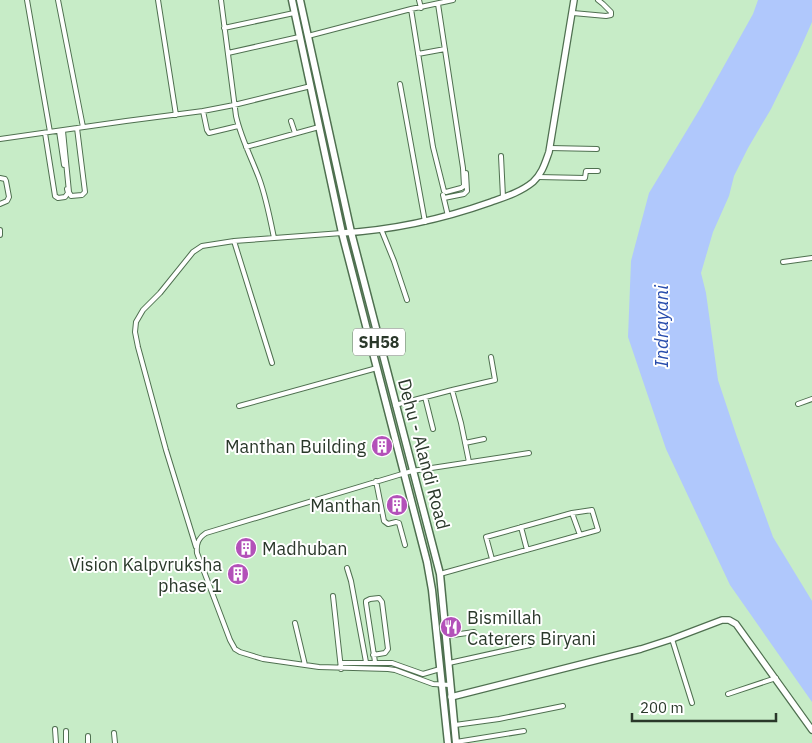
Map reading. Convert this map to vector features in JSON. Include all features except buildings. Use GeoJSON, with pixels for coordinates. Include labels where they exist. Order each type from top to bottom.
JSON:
{"type":"FeatureCollection","features":[{"type":"Feature","properties":{"kind":"main road","name":"Dehu - Alandi Road"},"geometry":{"type":"LineString","coordinates":[[292,0],[342,233],[430,578],[448,743]]}},
{"type":"Feature","properties":{"kind":"main road","name":"Dehu - Alandi Road"},"geometry":{"type":"LineString","coordinates":[[300,0],[351,232],[440,574],[456,743]]}},
{"type":"Feature","properties":{"kind":"street"},"geometry":{"type":"LineString","coordinates":[[27,0],[48,133],[55,196],[58,198],[68,194],[61,131]]}},
{"type":"Feature","properties":{"kind":"street"},"geometry":{"type":"LineString","coordinates":[[58,0],[83,127]]}},
{"type":"Feature","properties":{"kind":"street"},"geometry":{"type":"LineString","coordinates":[[158,0],[176,115]]}},
{"type":"Feature","properties":{"kind":"street"},"geometry":{"type":"LineString","coordinates":[[221,0],[238,126],[265,197],[274,238]]}},
{"type":"Feature","properties":{"kind":"street"},"geometry":{"type":"LineString","coordinates":[[419,0],[421,8]]}},
{"type":"Feature","properties":{"kind":"street"},"geometry":{"type":"LineString","coordinates":[[308,36],[452,0]]}},
{"type":"Feature","properties":{"kind":"street"},"geometry":{"type":"LineString","coordinates":[[450,685],[433,684],[394,670],[341,669],[305,665],[249,656],[235,649],[197,553],[138,347],[135,332],[136,322],[143,310],[160,293],[193,252],[202,246],[234,241],[381,229],[425,222],[448,216],[524,188],[538,177],[544,167],[550,148],[574,0]]}},
{"type":"Feature","properties":{"kind":"street"},"geometry":{"type":"LineString","coordinates":[[572,12],[604,16],[611,15],[606,6],[598,0]]}},
{"type":"Feature","properties":{"kind":"street"},"geometry":{"type":"LineString","coordinates":[[411,9],[433,147],[444,191],[446,192],[464,186],[463,168],[438,4]]}},
{"type":"Feature","properties":{"kind":"street"},"geometry":{"type":"LineString","coordinates":[[604,16],[606,6]]}},
{"type":"Feature","properties":{"kind":"street"},"geometry":{"type":"LineString","coordinates":[[224,28],[294,13]]}},
{"type":"Feature","properties":{"kind":"street"},"geometry":{"type":"LineString","coordinates":[[228,53],[299,37]]}},
{"type":"Feature","properties":{"kind":"street"},"geometry":{"type":"LineString","coordinates":[[418,54],[445,49]]}},
{"type":"Feature","properties":{"kind":"street"},"geometry":{"type":"LineString","coordinates":[[400,84],[425,222]]}},
{"type":"Feature","properties":{"kind":"street"},"geometry":{"type":"LineString","coordinates":[[0,139],[203,112],[318,85]]}},
{"type":"Feature","properties":{"kind":"street"},"geometry":{"type":"LineString","coordinates":[[203,112],[209,133],[238,126]]}},
{"type":"Feature","properties":{"kind":"street"},"geometry":{"type":"LineString","coordinates":[[291,121],[295,133]]}},
{"type":"Feature","properties":{"kind":"street"},"geometry":{"type":"LineString","coordinates":[[246,146],[318,127]]}},
{"type":"Feature","properties":{"kind":"street"},"geometry":{"type":"LineString","coordinates":[[61,131],[69,192],[72,196],[82,195],[85,192],[77,128]]}},
{"type":"Feature","properties":{"kind":"street"},"geometry":{"type":"LineString","coordinates":[[550,148],[597,148]]}},
{"type":"Feature","properties":{"kind":"street"},"geometry":{"type":"LineString","coordinates":[[501,156],[503,197]]}},
{"type":"Feature","properties":{"kind":"street"},"geometry":{"type":"LineString","coordinates":[[448,216],[443,197],[464,194],[467,191],[463,168]]}},
{"type":"Feature","properties":{"kind":"street"},"geometry":{"type":"LineString","coordinates":[[538,177],[585,178],[586,171],[598,171]]}},
{"type":"Feature","properties":{"kind":"street"},"geometry":{"type":"LineString","coordinates":[[0,178],[6,179],[9,197],[6,202],[0,204]]}},
{"type":"Feature","properties":{"kind":"street"},"geometry":{"type":"LineString","coordinates":[[381,229],[408,300]]}},
{"type":"Feature","properties":{"kind":"street"},"geometry":{"type":"LineString","coordinates":[[0,230],[0,236]]}},
{"type":"Feature","properties":{"kind":"street"},"geometry":{"type":"LineString","coordinates":[[234,241],[272,362]]}},
{"type":"Feature","properties":{"kind":"street"},"geometry":{"type":"LineString","coordinates":[[783,262],[812,258]]}},
{"type":"Feature","properties":{"kind":"street"},"geometry":{"type":"LineString","coordinates":[[395,405],[495,380],[491,357]]}},
{"type":"Feature","properties":{"kind":"street"},"geometry":{"type":"LineString","coordinates":[[239,406],[377,368]]}},
{"type":"Feature","properties":{"kind":"street"},"geometry":{"type":"LineString","coordinates":[[452,390],[469,462]]}},
{"type":"Feature","properties":{"kind":"street"},"geometry":{"type":"LineString","coordinates":[[425,397],[433,430]]}},
{"type":"Feature","properties":{"kind":"street"},"geometry":{"type":"LineString","coordinates":[[798,404],[812,399]]}},
{"type":"Feature","properties":{"kind":"street"},"geometry":{"type":"LineString","coordinates":[[465,443],[484,439]]}},
{"type":"Feature","properties":{"kind":"street"},"geometry":{"type":"LineString","coordinates":[[196,547],[200,536],[206,533],[412,470],[529,453]]}},
{"type":"Feature","properties":{"kind":"street"},"geometry":{"type":"LineString","coordinates":[[376,481],[384,521],[388,524],[399,523],[405,545]]}},
{"type":"Feature","properties":{"kind":"street"},"geometry":{"type":"LineString","coordinates":[[440,574],[598,530],[592,510],[572,512],[486,538],[492,559]]}},
{"type":"Feature","properties":{"kind":"street"},"geometry":{"type":"LineString","coordinates":[[572,512],[580,535]]}},
{"type":"Feature","properties":{"kind":"street"},"geometry":{"type":"LineString","coordinates":[[521,527],[527,550]]}},
{"type":"Feature","properties":{"kind":"street"},"geometry":{"type":"LineString","coordinates":[[347,568],[366,662]]}},
{"type":"Feature","properties":{"kind":"street"},"geometry":{"type":"LineString","coordinates":[[334,596],[341,669]]}},
{"type":"Feature","properties":{"kind":"street"},"geometry":{"type":"LineString","coordinates":[[374,655],[385,653],[388,649],[380,598],[366,601],[375,662]]}},
{"type":"Feature","properties":{"kind":"street"},"geometry":{"type":"LineString","coordinates":[[451,697],[641,648],[672,639],[722,620],[729,620],[736,624],[812,730]]}},
{"type":"Feature","properties":{"kind":"street"},"geometry":{"type":"LineString","coordinates":[[295,623],[305,665]]}},
{"type":"Feature","properties":{"kind":"street"},"geometry":{"type":"LineString","coordinates":[[446,636],[474,632]]}},
{"type":"Feature","properties":{"kind":"street"},"geometry":{"type":"LineString","coordinates":[[672,639],[692,703]]}},
{"type":"Feature","properties":{"kind":"street"},"geometry":{"type":"LineString","coordinates":[[449,662],[530,645]]}},
{"type":"Feature","properties":{"kind":"street"},"geometry":{"type":"LineString","coordinates":[[341,663],[392,662],[423,674],[440,669]]}},
{"type":"Feature","properties":{"kind":"street"},"geometry":{"type":"LineString","coordinates":[[728,694],[776,678]]}},
{"type":"Feature","properties":{"kind":"street"},"geometry":{"type":"LineString","coordinates":[[455,725],[499,719],[563,706]]}},
{"type":"Feature","properties":{"kind":"street"},"geometry":{"type":"LineString","coordinates":[[55,729],[56,743]]}},
{"type":"Feature","properties":{"kind":"street"},"geometry":{"type":"LineString","coordinates":[[456,743],[524,730]]}},
{"type":"Feature","properties":{"kind":"street"},"geometry":{"type":"LineString","coordinates":[[66,731],[66,743]]}},
{"type":"Feature","properties":{"kind":"street"},"geometry":{"type":"LineString","coordinates":[[114,733],[115,743]]}},
{"type":"Feature","properties":{"kind":"street"},"geometry":{"type":"LineString","coordinates":[[88,736],[88,743]]}},
{"type":"Feature","properties":{"kind":"water","name":"Indrayani"},"geometry":{"type":"Polygon","coordinates":[[[758,0],[812,0],[812,22],[771,109],[734,176],[729,196],[713,232],[701,273],[706,293],[718,380],[737,437],[773,537],[812,601],[812,702],[730,585],[666,449],[628,337],[631,261],[649,193],[701,107],[753,14],[758,0]]]}},
{"type":"Feature","properties":{"kind":"place","name":"Manthan Building"},"geometry":{"type":"Point","coordinates":[382,446]}},
{"type":"Feature","properties":{"kind":"place","name":"Manthan"},"geometry":{"type":"Point","coordinates":[397,505]}},
{"type":"Feature","properties":{"kind":"place","name":"Madhuban"},"geometry":{"type":"Point","coordinates":[246,548]}},
{"type":"Feature","properties":{"kind":"place","name":"Vision Kalpvruksha phase 1"},"geometry":{"type":"Point","coordinates":[238,574]}},
{"type":"Feature","properties":{"kind":"place","name":"Bismillah Caterers Biryani"},"geometry":{"type":"Point","coordinates":[451,627]}}]}
